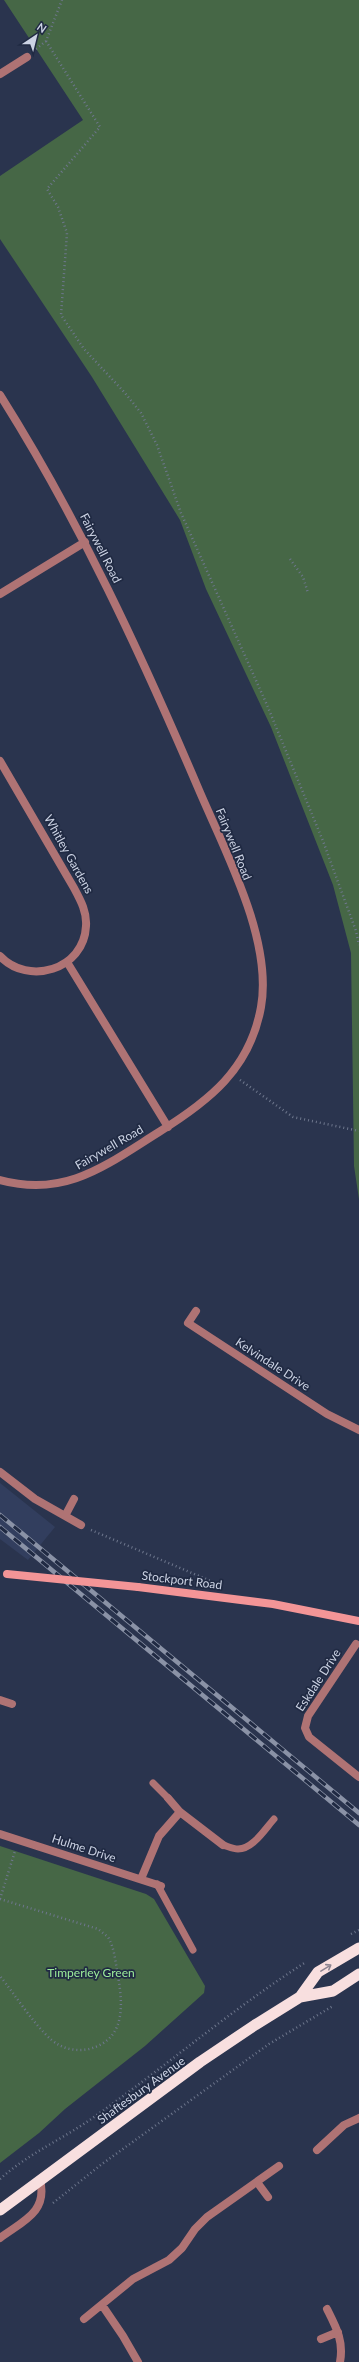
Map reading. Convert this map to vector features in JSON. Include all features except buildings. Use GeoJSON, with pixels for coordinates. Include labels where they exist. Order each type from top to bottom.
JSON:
{"type":"FeatureCollection","features":[{"type":"Feature","properties":{"kind":"highway","name":"Shaftesbury Avenue"},"geometry":{"type":"LineString","coordinates":[[0,2210],[200,2062],[300,1997],[318,1972],[359,1948]]}},
{"type":"Feature","properties":{"kind":"highway","name":"Shaftesbury Avenue"},"geometry":{"type":"LineString","coordinates":[[300,1997],[333,1991],[359,1974]]}},
{"type":"Feature","properties":{"kind":"main road","name":"Stockport Road"},"geometry":{"type":"LineString","coordinates":[[4,1574],[138,1587],[267,1604],[359,1621]]}},
{"type":"Feature","properties":{"kind":"street"},"geometry":{"type":"LineString","coordinates":[[0,74],[27,57]]}},
{"type":"Feature","properties":{"kind":"street","name":"Fairywell Road"},"geometry":{"type":"LineString","coordinates":[[0,395],[34,450],[85,542],[173,729],[235,877],[258,941],[263,984],[261,1008],[254,1034],[232,1073],[207,1100],[168,1127],[94,1173],[71,1181],[37,1186],[0,1180]]}},
{"type":"Feature","properties":{"kind":"street"},"geometry":{"type":"LineString","coordinates":[[0,594],[85,542]]}},
{"type":"Feature","properties":{"kind":"street","name":"Whitley Gardens"},"geometry":{"type":"LineString","coordinates":[[0,761],[44,834],[82,904],[86,921],[85,932],[77,952],[67,962],[48,971],[32,972],[14,966],[0,956]]}},
{"type":"Feature","properties":{"kind":"street"},"geometry":{"type":"LineString","coordinates":[[67,962],[168,1127]]}},
{"type":"Feature","properties":{"kind":"street","name":"Kelvindale Drive"},"geometry":{"type":"LineString","coordinates":[[196,1312],[188,1323],[327,1414],[359,1430]]}},
{"type":"Feature","properties":{"kind":"street"},"geometry":{"type":"LineString","coordinates":[[0,1472],[35,1499],[80,1525]]}},
{"type":"Feature","properties":{"kind":"street"},"geometry":{"type":"LineString","coordinates":[[65,1516],[74,1499]]}},
{"type":"Feature","properties":{"kind":"street","name":"Eskdale Drive"},"geometry":{"type":"LineString","coordinates":[[356,1644],[308,1716],[305,1728],[309,1737],[359,1777]]}},
{"type":"Feature","properties":{"kind":"street"},"geometry":{"type":"LineString","coordinates":[[0,1700],[12,1704]]}},
{"type":"Feature","properties":{"kind":"street"},"geometry":{"type":"LineString","coordinates":[[168,1798],[180,1812],[223,1844]]}},
{"type":"Feature","properties":{"kind":"street"},"geometry":{"type":"LineString","coordinates":[[141,1879],[159,1836],[180,1812]]}},
{"type":"Feature","properties":{"kind":"street","name":"Hulme Drive"},"geometry":{"type":"LineString","coordinates":[[0,1834],[159,1885]]}},
{"type":"Feature","properties":{"kind":"street"},"geometry":{"type":"LineString","coordinates":[[317,2150],[344,2125],[359,2118]]}},
{"type":"Feature","properties":{"kind":"street"},"geometry":{"type":"LineString","coordinates":[[84,2319],[133,2279],[169,2260],[182,2248],[195,2229],[207,2217],[279,2166]]}},
{"type":"Feature","properties":{"kind":"street"},"geometry":{"type":"LineString","coordinates":[[0,2238],[39,2207],[42,2196],[40,2180]]}},
{"type":"Feature","properties":{"kind":"street"},"geometry":{"type":"LineString","coordinates":[[257,2182],[268,2197]]}},
{"type":"Feature","properties":{"kind":"street"},"geometry":{"type":"LineString","coordinates":[[102,2305],[112,2318],[138,2362]]}},
{"type":"Feature","properties":{"kind":"street"},"geometry":{"type":"LineString","coordinates":[[327,2309],[342,2344],[340,2362]]}},
{"type":"Feature","properties":{"kind":"street"},"geometry":{"type":"LineString","coordinates":[[321,2339],[338,2332]]}},
{"type":"Feature","properties":{"kind":"lane"},"geometry":{"type":"LineString","coordinates":[[152,1783],[168,1798]]}},
{"type":"Feature","properties":{"kind":"lane"},"geometry":{"type":"LineString","coordinates":[[223,1844],[238,1849],[247,1846],[261,1835],[274,1819]]}},
{"type":"Feature","properties":{"kind":"lane"},"geometry":{"type":"LineString","coordinates":[[159,1885],[193,1950]]}},
{"type":"Feature","properties":{"kind":"path"},"geometry":{"type":"LineString","coordinates":[[27,57],[46,41],[62,0]]}},
{"type":"Feature","properties":{"kind":"path"},"geometry":{"type":"LineString","coordinates":[[46,41],[100,127],[47,189],[58,207],[67,233],[61,315],[84,349],[121,388],[141,413],[157,445],[181,513],[267,705],[320,834],[356,931],[359,946]]}},
{"type":"Feature","properties":{"kind":"path"},"geometry":{"type":"LineString","coordinates":[[290,559],[303,577],[308,593]]}},
{"type":"Feature","properties":{"kind":"path"},"geometry":{"type":"LineString","coordinates":[[232,1073],[293,1117],[359,1131]]}},
{"type":"Feature","properties":{"kind":"path"},"geometry":{"type":"LineString","coordinates":[[80,1525],[219,1585]]}},
{"type":"Feature","properties":{"kind":"path"},"geometry":{"type":"LineString","coordinates":[[0,1976],[47,2035],[65,2048],[83,2050],[98,2046],[114,2031],[121,2018],[122,1998],[108,1937],[98,1929],[0,1899],[19,1839]]}},
{"type":"Feature","properties":{"kind":"path"},"geometry":{"type":"LineString","coordinates":[[349,1935],[359,1930]]}},
{"type":"Feature","properties":{"kind":"path"},"geometry":{"type":"LineString","coordinates":[[0,2179],[30,2155],[93,2118],[241,2007],[308,1961]]}},
{"type":"Feature","properties":{"kind":"path"},"geometry":{"type":"LineString","coordinates":[[39,2207],[49,2205],[65,2194],[102,2164],[269,2044],[335,2005]]}},
{"type":"Feature","properties":{"kind":"shaded area"},"geometry":{"type":"Polygon","coordinates":[[[0,1483],[55,1527],[28,1560],[0,1539],[0,1483]]]}},
{"type":"Feature","properties":{"kind":"green space"},"geometry":{"type":"Polygon","coordinates":[[[4,0],[359,0],[359,1199],[354,1166],[351,953],[333,885],[271,727],[206,589],[180,520],[92,377],[0,239],[0,176],[83,120],[4,0]]]}},
{"type":"Feature","properties":{"kind":"green space","name":"Timperley Green"},"geometry":{"type":"Polygon","coordinates":[[[0,1846],[146,1894],[154,1899],[205,1986],[204,1993],[145,2046],[65,2109],[39,2133],[0,2163],[0,1846]]]}},
{"type":"Feature","properties":{"kind":"railway"},"geometry":{"type":"LineString","coordinates":[[0,1515],[359,1813]]}},
{"type":"Feature","properties":{"kind":"railway"},"geometry":{"type":"LineString","coordinates":[[0,1527],[359,1825]]}}]}
